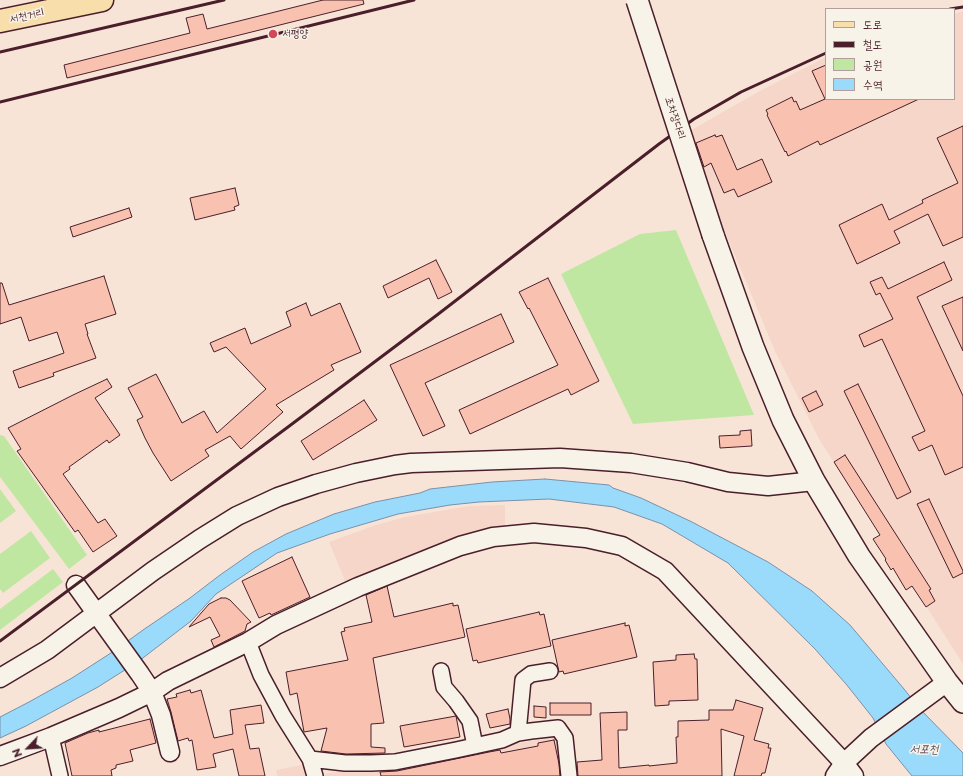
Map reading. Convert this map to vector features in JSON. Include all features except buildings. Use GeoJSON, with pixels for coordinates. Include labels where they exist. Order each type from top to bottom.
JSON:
{"type":"FeatureCollection","features":[{"type":"Feature","properties":{"kind":"main road","name":"서천거리"},"geometry":{"type":"LineString","coordinates":[[0,21],[102,0]]}},
{"type":"Feature","properties":{"kind":"main road","name":"조차장다리"},"geometry":{"type":"LineString","coordinates":[[637,0],[713,235],[753,347],[784,420],[814,481],[859,556],[947,682],[963,702]]}},
{"type":"Feature","properties":{"kind":"street"},"geometry":{"type":"LineString","coordinates":[[0,678],[47,650],[153,571],[237,516],[278,497],[316,484],[395,465],[411,463],[560,458],[631,464],[687,472],[728,482],[768,486],[814,481]]}},
{"type":"Feature","properties":{"kind":"street"},"geometry":{"type":"LineString","coordinates":[[0,756],[51,737],[119,708],[152,692],[168,681],[248,642],[276,625],[358,587],[460,546],[493,537],[534,532],[586,538],[622,546],[665,571],[844,772],[871,738],[947,682]]}},
{"type":"Feature","properties":{"kind":"street"},"geometry":{"type":"LineString","coordinates":[[76,586],[152,692],[161,715],[170,752]]}},
{"type":"Feature","properties":{"kind":"street"},"geometry":{"type":"LineString","coordinates":[[248,642],[261,675],[283,716],[310,759],[315,776]]}},
{"type":"Feature","properties":{"kind":"street"},"geometry":{"type":"LineString","coordinates":[[518,733],[524,680],[531,674],[550,671]]}},
{"type":"Feature","properties":{"kind":"street"},"geometry":{"type":"LineString","coordinates":[[441,672],[444,687],[470,721],[475,746]]}},
{"type":"Feature","properties":{"kind":"street"},"geometry":{"type":"LineString","coordinates":[[310,759],[345,763],[389,762],[502,740],[518,733],[531,730],[558,728],[565,738],[569,776]]}},
{"type":"Feature","properties":{"kind":"street"},"geometry":{"type":"LineString","coordinates":[[51,737],[60,776]]}},
{"type":"Feature","properties":{"kind":"shaded area"},"geometry":{"type":"Polygon","coordinates":[[[963,11],[963,664],[819,439],[775,351],[705,184],[688,132],[760,91],[825,58],[825,100],[955,100],[955,14],[963,11]]]}},
{"type":"Feature","properties":{"kind":"shaded area"},"geometry":{"type":"Polygon","coordinates":[[[505,505],[505,528],[468,533],[346,583],[329,542],[376,525],[405,517],[469,506],[505,505]]]}},
{"type":"Feature","properties":{"kind":"shaded area"},"geometry":{"type":"Polygon","coordinates":[[[556,737],[562,776],[325,776],[324,774],[385,763],[556,737]]]}},
{"type":"Feature","properties":{"kind":"shaded area"},"geometry":{"type":"Polygon","coordinates":[[[307,764],[309,776],[277,776],[276,770],[307,764]]]}},
{"type":"Feature","properties":{"kind":"green space"},"geometry":{"type":"Polygon","coordinates":[[[676,230],[754,415],[633,424],[561,274],[640,234],[676,230]]]}},
{"type":"Feature","properties":{"kind":"green space"},"geometry":{"type":"Polygon","coordinates":[[[0,435],[4,436],[87,555],[69,569],[0,477],[0,435]]]}},
{"type":"Feature","properties":{"kind":"green space"},"geometry":{"type":"Polygon","coordinates":[[[0,489],[16,511],[0,523],[0,489]]]}},
{"type":"Feature","properties":{"kind":"green space"},"geometry":{"type":"Polygon","coordinates":[[[31,531],[50,558],[3,593],[0,589],[0,554],[31,531]]]}},
{"type":"Feature","properties":{"kind":"green space"},"geometry":{"type":"Polygon","coordinates":[[[53,569],[63,582],[0,630],[0,609],[53,569]]]}},
{"type":"Feature","properties":{"kind":"water","name":"서포천"},"geometry":{"type":"Polygon","coordinates":[[[545,479],[609,485],[613,488],[641,498],[692,522],[768,562],[812,591],[850,625],[920,709],[963,753],[963,776],[912,776],[886,744],[873,718],[846,684],[815,649],[728,563],[662,524],[614,507],[549,499],[479,502],[450,505],[398,514],[330,534],[277,553],[216,594],[191,621],[139,661],[98,687],[26,726],[0,738],[0,717],[72,678],[114,651],[253,552],[286,534],[334,514],[375,502],[420,493],[430,489],[492,482],[545,479]]]}},
{"type":"Feature","properties":{"kind":"railway"},"geometry":{"type":"LineString","coordinates":[[0,52],[224,0]]}},
{"type":"Feature","properties":{"kind":"railway"},"geometry":{"type":"LineString","coordinates":[[0,102],[414,0]]}},
{"type":"Feature","properties":{"kind":"railway"},"geometry":{"type":"LineString","coordinates":[[955,8],[963,7]]}},
{"type":"Feature","properties":{"kind":"railway"},"geometry":{"type":"LineString","coordinates":[[0,641],[437,315],[659,144],[694,119],[741,92],[825,53]]}},
{"type":"Feature","properties":{"kind":"place","name":"서평양"},"geometry":{"type":"Point","coordinates":[273,34]}}]}
